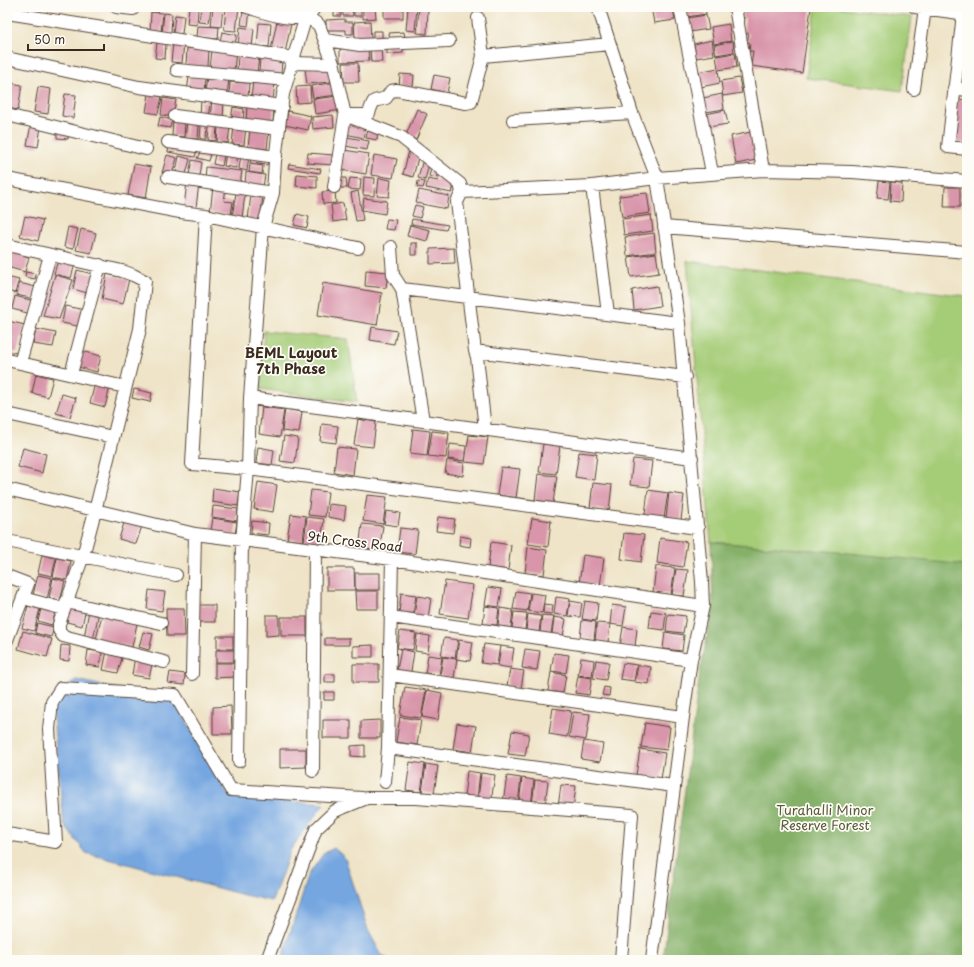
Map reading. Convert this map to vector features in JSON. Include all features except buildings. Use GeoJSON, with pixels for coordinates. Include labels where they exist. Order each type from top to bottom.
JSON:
{"type":"FeatureCollection","features":[{"type":"Feature","properties":{"kind":"street"},"geometry":{"type":"LineString","coordinates":[[116,7],[133,9],[134,7]]}},
{"type":"Feature","properties":{"kind":"street"},"geometry":{"type":"LineString","coordinates":[[247,7],[264,9],[292,18],[299,18],[311,10]]}},
{"type":"Feature","properties":{"kind":"street"},"geometry":{"type":"LineString","coordinates":[[598,7],[632,113],[657,178],[679,323],[702,582],[703,606],[691,660],[652,960]]}},
{"type":"Feature","properties":{"kind":"street"},"geometry":{"type":"LineString","coordinates":[[680,7],[712,173]]}},
{"type":"Feature","properties":{"kind":"street"},"geometry":{"type":"LineString","coordinates":[[735,7],[763,170]]}},
{"type":"Feature","properties":{"kind":"street"},"geometry":{"type":"LineString","coordinates":[[914,89],[920,8],[965,14],[964,31],[954,88],[948,148],[967,149]]}},
{"type":"Feature","properties":{"kind":"street"},"geometry":{"type":"LineString","coordinates":[[311,10],[319,25],[333,64],[345,115],[334,187]]}},
{"type":"Feature","properties":{"kind":"street"},"geometry":{"type":"LineString","coordinates":[[239,760],[242,541],[248,469],[250,398],[263,227],[273,193],[283,94],[311,10]]}},
{"type":"Feature","properties":{"kind":"street"},"geometry":{"type":"LineString","coordinates":[[7,13],[293,61],[333,64]]}},
{"type":"Feature","properties":{"kind":"street"},"geometry":{"type":"LineString","coordinates":[[345,115],[369,114],[375,100],[386,98],[391,91],[397,90],[466,103],[471,102],[483,56],[478,18]]}},
{"type":"Feature","properties":{"kind":"street"},"geometry":{"type":"LineString","coordinates":[[325,40],[360,45],[449,41]]}},
{"type":"Feature","properties":{"kind":"street"},"geometry":{"type":"LineString","coordinates":[[483,56],[610,44]]}},
{"type":"Feature","properties":{"kind":"street"},"geometry":{"type":"LineString","coordinates":[[7,58],[139,86],[282,106]]}},
{"type":"Feature","properties":{"kind":"street"},"geometry":{"type":"LineString","coordinates":[[177,70],[287,80]]}},
{"type":"Feature","properties":{"kind":"street"},"geometry":{"type":"LineString","coordinates":[[954,88],[967,90]]}},
{"type":"Feature","properties":{"kind":"street"},"geometry":{"type":"LineString","coordinates":[[513,120],[632,113]]}},
{"type":"Feature","properties":{"kind":"street"},"geometry":{"type":"LineString","coordinates":[[7,115],[146,149]]}},
{"type":"Feature","properties":{"kind":"street"},"geometry":{"type":"LineString","coordinates":[[345,115],[401,137],[460,184],[462,192],[456,202],[485,429]]}},
{"type":"Feature","properties":{"kind":"street"},"geometry":{"type":"LineString","coordinates":[[175,116],[279,129]]}},
{"type":"Feature","properties":{"kind":"street"},"geometry":{"type":"LineString","coordinates":[[168,142],[276,157]]}},
{"type":"Feature","properties":{"kind":"street"},"geometry":{"type":"LineString","coordinates":[[462,192],[592,186],[657,178],[763,170],[852,172],[967,181]]}},
{"type":"Feature","properties":{"kind":"street"},"geometry":{"type":"LineString","coordinates":[[168,177],[273,193]]}},
{"type":"Feature","properties":{"kind":"street"},"geometry":{"type":"LineString","coordinates":[[7,179],[206,215],[358,248]]}},
{"type":"Feature","properties":{"kind":"street"},"geometry":{"type":"LineString","coordinates":[[592,186],[608,314]]}},
{"type":"Feature","properties":{"kind":"street"},"geometry":{"type":"LineString","coordinates":[[206,215],[192,464],[248,469],[698,528]]}},
{"type":"Feature","properties":{"kind":"street"},"geometry":{"type":"LineString","coordinates":[[664,227],[967,252]]}},
{"type":"Feature","properties":{"kind":"street"},"geometry":{"type":"LineString","coordinates":[[7,245],[133,274],[145,281],[140,329],[83,556],[65,605],[59,624],[59,630],[64,636],[164,662]]}},
{"type":"Feature","properties":{"kind":"street"},"geometry":{"type":"LineString","coordinates":[[391,247],[393,276],[402,289],[423,421]]}},
{"type":"Feature","properties":{"kind":"street"},"geometry":{"type":"LineString","coordinates":[[20,363],[50,255]]}},
{"type":"Feature","properties":{"kind":"street"},"geometry":{"type":"LineString","coordinates":[[71,374],[100,266]]}},
{"type":"Feature","properties":{"kind":"street"},"geometry":{"type":"LineString","coordinates":[[402,289],[679,323]]}},
{"type":"Feature","properties":{"kind":"street"},"geometry":{"type":"LineString","coordinates":[[475,350],[685,377]]}},
{"type":"Feature","properties":{"kind":"street"},"geometry":{"type":"LineString","coordinates":[[7,360],[125,386]]}},
{"type":"Feature","properties":{"kind":"street"},"geometry":{"type":"LineString","coordinates":[[250,398],[692,458]]}},
{"type":"Feature","properties":{"kind":"street"},"geometry":{"type":"LineString","coordinates":[[7,414],[113,437]]}},
{"type":"Feature","properties":{"kind":"street","name":"9th Cross Road"},"geometry":{"type":"LineString","coordinates":[[7,489],[195,534],[392,559],[703,606]]}},
{"type":"Feature","properties":{"kind":"street"},"geometry":{"type":"LineString","coordinates":[[192,674],[195,534]]}},
{"type":"Feature","properties":{"kind":"street"},"geometry":{"type":"LineString","coordinates":[[7,541],[176,575]]}},
{"type":"Feature","properties":{"kind":"street"},"geometry":{"type":"LineString","coordinates":[[314,771],[316,550]]}},
{"type":"Feature","properties":{"kind":"street"},"geometry":{"type":"LineString","coordinates":[[385,782],[388,748],[392,559]]}},
{"type":"Feature","properties":{"kind":"street"},"geometry":{"type":"LineString","coordinates":[[7,576],[28,584],[7,640]]}},
{"type":"Feature","properties":{"kind":"street"},"geometry":{"type":"LineString","coordinates":[[23,598],[160,623]]}},
{"type":"Feature","properties":{"kind":"street"},"geometry":{"type":"LineString","coordinates":[[391,618],[691,660]]}},
{"type":"Feature","properties":{"kind":"street"},"geometry":{"type":"LineString","coordinates":[[390,675],[683,717]]}},
{"type":"Feature","properties":{"kind":"street"},"geometry":{"type":"LineString","coordinates":[[7,834],[56,842],[50,730],[52,702],[61,688],[175,695],[231,790],[367,798],[416,798],[632,815],[621,960]]}},
{"type":"Feature","properties":{"kind":"street"},"geometry":{"type":"LineString","coordinates":[[388,748],[674,786]]}},
{"type":"Feature","properties":{"kind":"street"},"geometry":{"type":"LineString","coordinates":[[267,960],[316,829],[335,811],[367,798]]}},
{"type":"Feature","properties":{"kind":"green space"},"geometry":{"type":"Polygon","coordinates":[[[816,7],[837,7],[912,17],[902,91],[806,78],[816,7]]]}},
{"type":"Feature","properties":{"kind":"green space"},"geometry":{"type":"Polygon","coordinates":[[[687,261],[967,296],[967,567],[837,552],[711,542],[687,261]]]}},
{"type":"Feature","properties":{"kind":"green space"},"geometry":{"type":"Polygon","coordinates":[[[264,331],[348,339],[357,402],[260,389],[264,331]]]}},
{"type":"Feature","properties":{"kind":"green space","name":"Turahalli Minor Reserve Forest"},"geometry":{"type":"Polygon","coordinates":[[[711,542],[837,552],[967,565],[967,960],[663,960],[700,672],[713,608],[711,542]]]}},
{"type":"Feature","properties":{"kind":"water"},"geometry":{"type":"Polygon","coordinates":[[[76,680],[175,701],[229,796],[324,804],[291,849],[272,901],[86,853],[64,825],[51,698],[76,680]]]}},
{"type":"Feature","properties":{"kind":"water"},"geometry":{"type":"Polygon","coordinates":[[[334,848],[345,858],[368,930],[381,954],[389,960],[284,960],[284,952],[309,874],[324,853],[334,848]]]}},
{"type":"Feature","properties":{"kind":"district","name":"BEML Layout 7th Phase"},"geometry":{"type":"Point","coordinates":[291,360]}}]}
